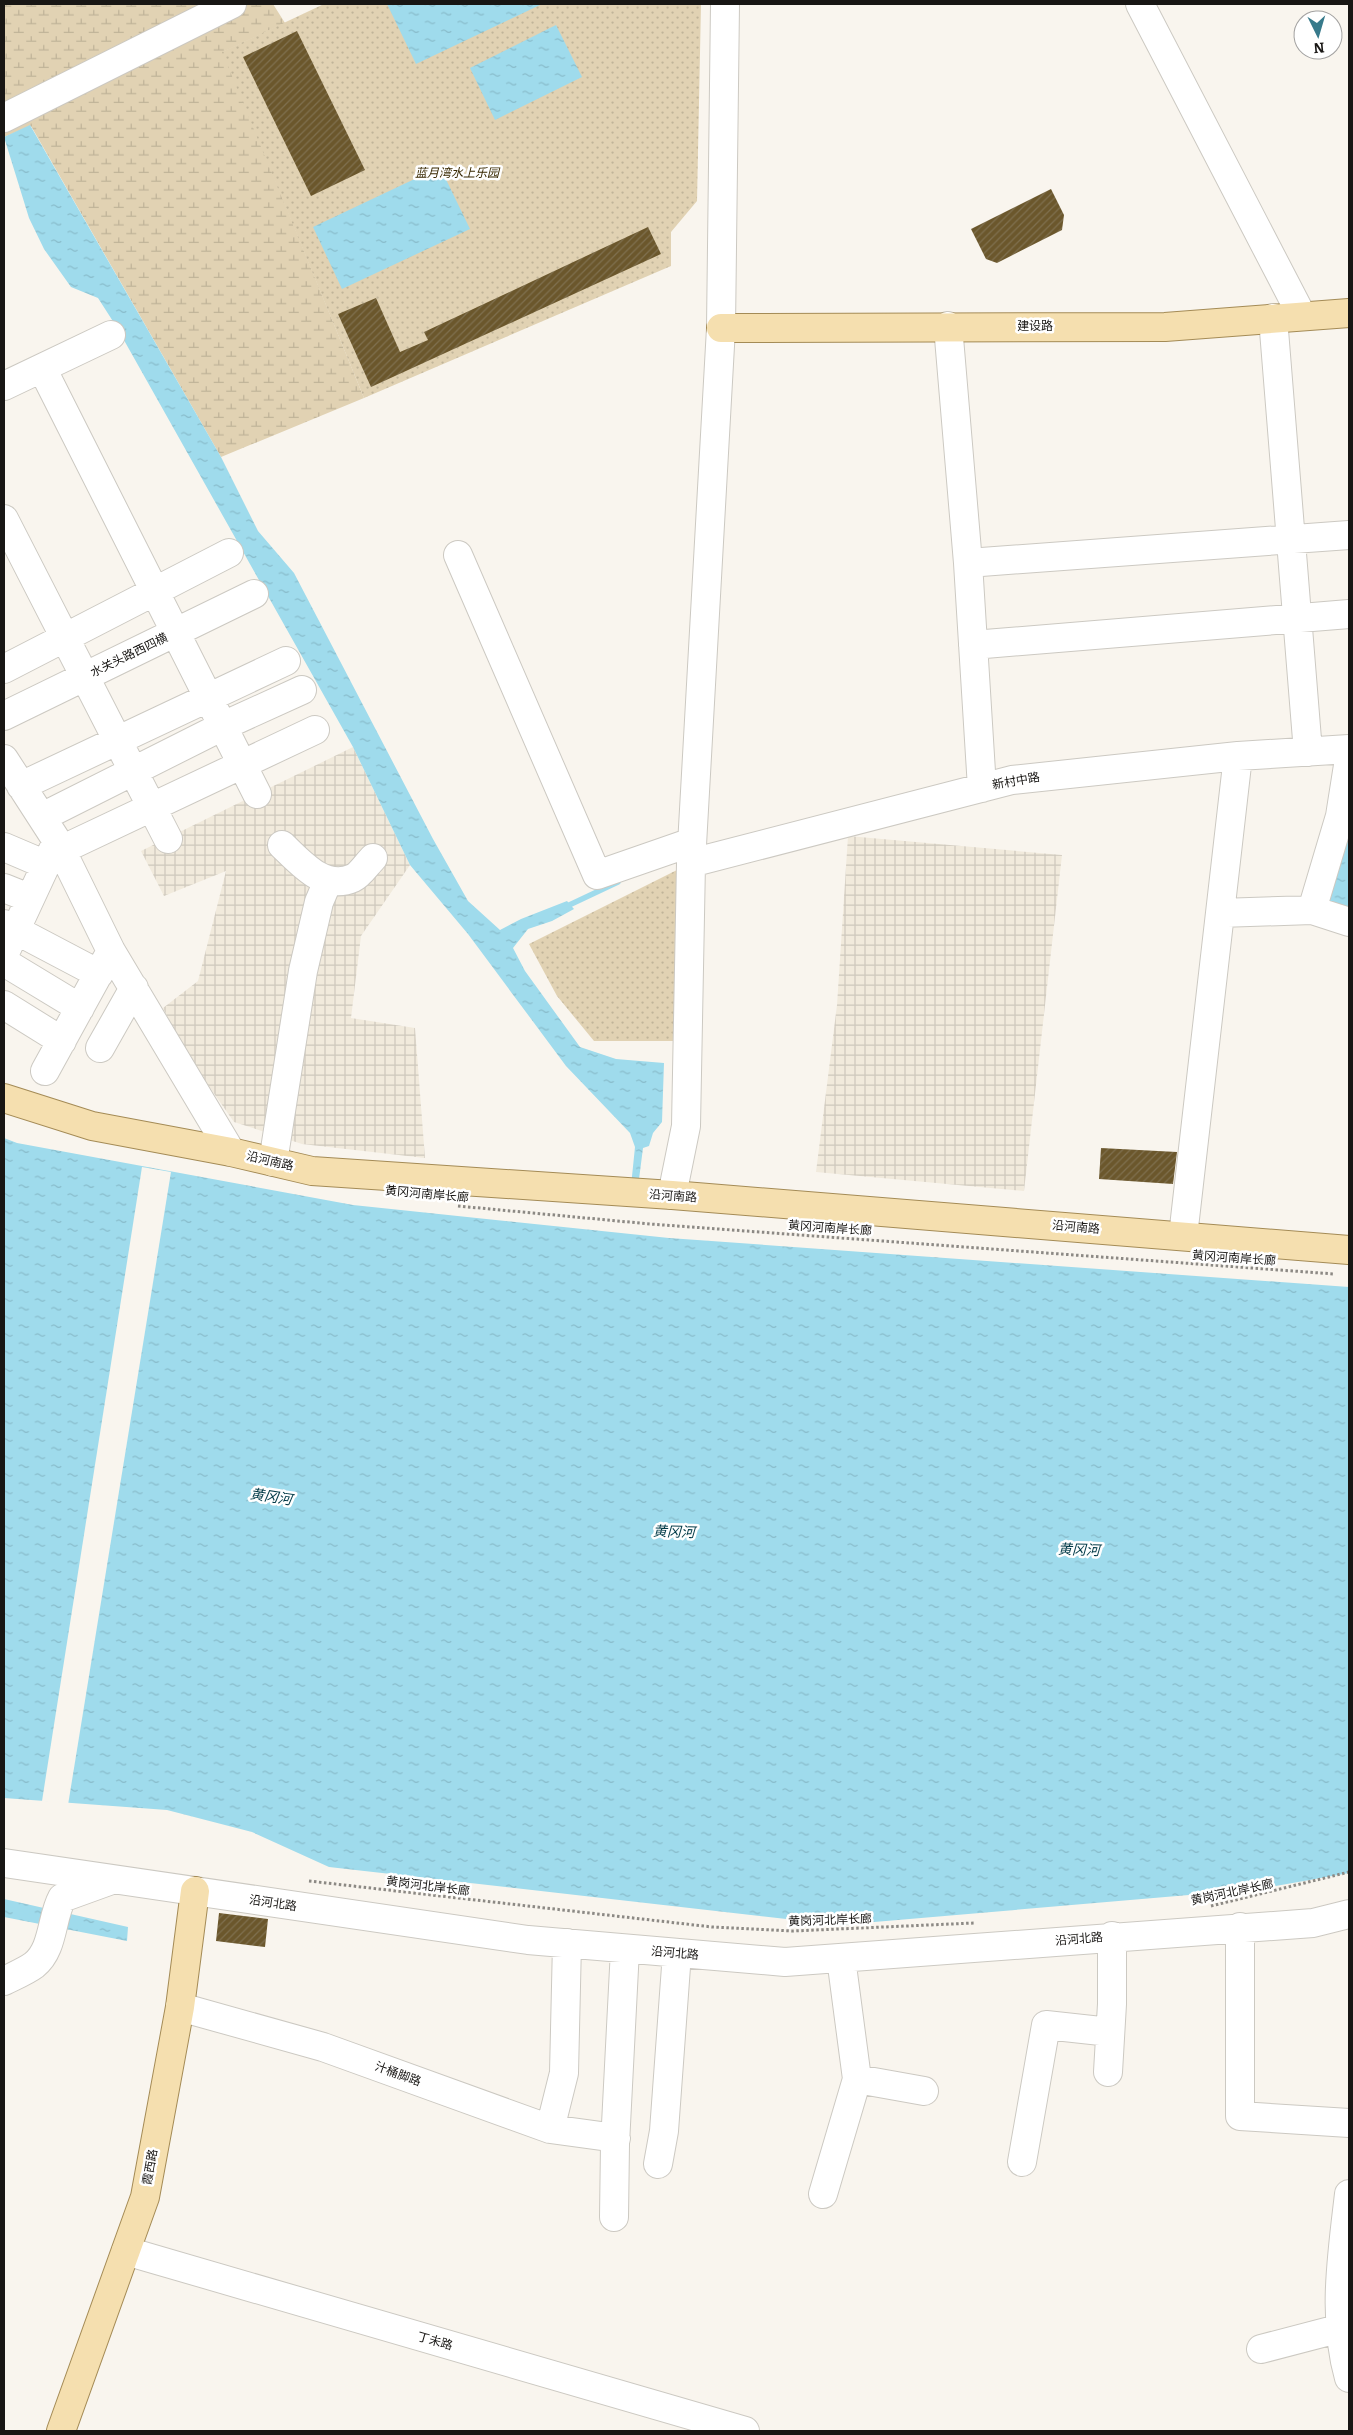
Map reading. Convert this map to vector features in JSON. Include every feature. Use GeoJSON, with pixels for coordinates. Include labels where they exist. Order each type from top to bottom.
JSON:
{"type":"FeatureCollection","features":[{"type":"Feature","properties":{"kind":"main road","name":"建设路"},"geometry":{"type":"LineString","coordinates":[[721,328],[1165,327],[1349,313]]}},
{"type":"Feature","properties":{"kind":"main road","name":"沿河南路"},"geometry":{"type":"LineString","coordinates":[[4,1098],[92,1126],[230,1152],[312,1171],[672,1195],[1183,1236],[1344,1262]]}},
{"type":"Feature","properties":{"kind":"main road","name":"霞西路"},"geometry":{"type":"LineString","coordinates":[[61,2431],[145,2197],[180,2008],[195,1891]]}},
{"type":"Feature","properties":{"kind":"street"},"geometry":{"type":"LineString","coordinates":[[4,118],[232,4]]}},
{"type":"Feature","properties":{"kind":"street"},"geometry":{"type":"LineString","coordinates":[[672,1195],[686,1126],[691,852],[721,328],[725,4]]}},
{"type":"Feature","properties":{"kind":"street"},"geometry":{"type":"LineString","coordinates":[[1140,4],[1302,316]]}},
{"type":"Feature","properties":{"kind":"street"},"geometry":{"type":"LineString","coordinates":[[1273,318],[1308,752]]}},
{"type":"Feature","properties":{"kind":"street"},"geometry":{"type":"LineString","coordinates":[[948,326],[968,563],[982,788]]}},
{"type":"Feature","properties":{"kind":"street"},"geometry":{"type":"LineString","coordinates":[[4,386],[111,335]]}},
{"type":"Feature","properties":{"kind":"street"},"geometry":{"type":"LineString","coordinates":[[42,368],[257,794]]}},
{"type":"Feature","properties":{"kind":"street"},"geometry":{"type":"LineString","coordinates":[[4,519],[168,839]]}},
{"type":"Feature","properties":{"kind":"street"},"geometry":{"type":"LineString","coordinates":[[968,563],[1349,535]]}},
{"type":"Feature","properties":{"kind":"street"},"geometry":{"type":"LineString","coordinates":[[4,669],[229,553]]}},
{"type":"Feature","properties":{"kind":"street","name":"新村中路"},"geometry":{"type":"LineString","coordinates":[[458,555],[597,875],[1012,780],[1238,756],[1349,748]]}},
{"type":"Feature","properties":{"kind":"street","name":"水关头路西四横"},"geometry":{"type":"LineString","coordinates":[[4,716],[254,594]]}},
{"type":"Feature","properties":{"kind":"street"},"geometry":{"type":"LineString","coordinates":[[973,645],[1349,614]]}},
{"type":"Feature","properties":{"kind":"street"},"geometry":{"type":"LineString","coordinates":[[21,786],[286,661]]}},
{"type":"Feature","properties":{"kind":"street"},"geometry":{"type":"LineString","coordinates":[[42,817],[223,726],[302,690]]}},
{"type":"Feature","properties":{"kind":"street"},"geometry":{"type":"LineString","coordinates":[[4,847],[54,851],[315,730]]}},
{"type":"Feature","properties":{"kind":"street"},"geometry":{"type":"LineString","coordinates":[[1183,1236],[1238,756]]}},
{"type":"Feature","properties":{"kind":"street"},"geometry":{"type":"LineString","coordinates":[[4,759],[42,817],[54,851],[105,962]]}},
{"type":"Feature","properties":{"kind":"street"},"geometry":{"type":"LineString","coordinates":[[1312,910],[1340,816],[1349,759]]}},
{"type":"Feature","properties":{"kind":"street"},"geometry":{"type":"LineString","coordinates":[[282,845],[309,870],[328,881],[353,878],[373,858]]}},
{"type":"Feature","properties":{"kind":"street"},"geometry":{"type":"LineString","coordinates":[[4,955],[10,926],[29,898],[54,851]]}},
{"type":"Feature","properties":{"kind":"street"},"geometry":{"type":"LineString","coordinates":[[273,1162],[303,971],[319,902],[328,881]]}},
{"type":"Feature","properties":{"kind":"street"},"geometry":{"type":"LineString","coordinates":[[4,888],[29,898]]}},
{"type":"Feature","properties":{"kind":"street"},"geometry":{"type":"LineString","coordinates":[[1220,913],[1312,910],[1349,922]]}},
{"type":"Feature","properties":{"kind":"street"},"geometry":{"type":"LineString","coordinates":[[10,926],[105,962],[134,988],[230,1152]]}},
{"type":"Feature","properties":{"kind":"street"},"geometry":{"type":"LineString","coordinates":[[4,962],[80,1008]]}},
{"type":"Feature","properties":{"kind":"street"},"geometry":{"type":"LineString","coordinates":[[45,1071],[105,962]]}},
{"type":"Feature","properties":{"kind":"street"},"geometry":{"type":"LineString","coordinates":[[100,1048],[134,988]]}},
{"type":"Feature","properties":{"kind":"street"},"geometry":{"type":"LineString","coordinates":[[4,1005],[62,1041]]}},
{"type":"Feature","properties":{"kind":"street","name":"沿河北路"},"geometry":{"type":"LineString","coordinates":[[4,1863],[528,1940],[785,1962],[1313,1922],[1349,1914]]}},
{"type":"Feature","properties":{"kind":"street"},"geometry":{"type":"LineString","coordinates":[[4,1982],[35,1964],[47,1947],[54,1919],[62,1898],[113,1880]]}},
{"type":"Feature","properties":{"kind":"street"},"geometry":{"type":"LineString","coordinates":[[1240,1927],[1240,2116],[1349,2123]]}},
{"type":"Feature","properties":{"kind":"street"},"geometry":{"type":"LineString","coordinates":[[1108,2072],[1112,1936]]}},
{"type":"Feature","properties":{"kind":"street"},"geometry":{"type":"LineString","coordinates":[[550,2129],[564,2073],[567,1943]]}},
{"type":"Feature","properties":{"kind":"street"},"geometry":{"type":"LineString","coordinates":[[614,2217],[625,1949]]}},
{"type":"Feature","properties":{"kind":"street"},"geometry":{"type":"LineString","coordinates":[[658,2164],[664,2131],[678,1953]]}},
{"type":"Feature","properties":{"kind":"street"},"geometry":{"type":"LineString","coordinates":[[823,2194],[856,2079],[841,1958]]}},
{"type":"Feature","properties":{"kind":"street","name":"汁桶脚路"},"geometry":{"type":"LineString","coordinates":[[180,2008],[323,2048],[550,2129],[616,2138]]}},
{"type":"Feature","properties":{"kind":"street"},"geometry":{"type":"LineString","coordinates":[[1022,2162],[1046,2026],[1110,2032]]}},
{"type":"Feature","properties":{"kind":"street"},"geometry":{"type":"LineString","coordinates":[[856,2079],[924,2091]]}},
{"type":"Feature","properties":{"kind":"street"},"geometry":{"type":"LineString","coordinates":[[1349,2194],[1339,2304],[1345,2327],[1349,2378]]}},
{"type":"Feature","properties":{"kind":"street","name":"丁未路"},"geometry":{"type":"LineString","coordinates":[[126,2251],[745,2431]]}},
{"type":"Feature","properties":{"kind":"street"},"geometry":{"type":"LineString","coordinates":[[1261,2348],[1345,2327]]}},
{"type":"Feature","properties":{"kind":"path","name":"黄冈河南岸长廊"},"geometry":{"type":"LineString","coordinates":[[456,1206],[650,1224],[1344,1262]]}},
{"type":"Feature","properties":{"kind":"path","name":"黄岗河北岸长廊"},"geometry":{"type":"LineString","coordinates":[[1208,1906],[1349,1872]]}},
{"type":"Feature","properties":{"kind":"path","name":"黄岗河北岸长廊"},"geometry":{"type":"LineString","coordinates":[[309,1881],[712,1927],[793,1931],[981,1923]]}},
{"type":"Feature","properties":{"kind":"shaded area"},"geometry":{"type":"Polygon","coordinates":[[[353,747],[410,865],[361,936],[351,1018],[415,1028],[425,1158],[302,1144],[234,1122],[187,1055],[163,1008],[198,981],[226,871],[164,896],[141,851],[353,747]]]}},
{"type":"Feature","properties":{"kind":"shaded area"},"geometry":{"type":"Polygon","coordinates":[[[848,836],[1062,855],[1024,1191],[816,1172],[837,1005],[848,836]]]}},
{"type":"Feature","properties":{"kind":"green space"},"geometry":{"type":"Polygon","coordinates":[[[4,4],[273,4],[285,23],[223,52],[364,398],[221,457],[31,126],[4,137],[4,4]]]}},
{"type":"Feature","properties":{"kind":"green space","name":"蓝月湾水上乐园"},"geometry":{"type":"Polygon","coordinates":[[[324,4],[701,4],[697,201],[671,232],[671,266],[364,398],[222,52],[324,4]]]}},
{"type":"Feature","properties":{"kind":"green space"},"geometry":{"type":"Polygon","coordinates":[[[677,870],[674,1041],[594,1041],[557,996],[529,944],[677,870]]]}},
{"type":"Feature","properties":{"kind":"water"},"geometry":{"type":"Polygon","coordinates":[[[387,4],[542,4],[416,64],[387,4]]]}},
{"type":"Feature","properties":{"kind":"water"},"geometry":{"type":"Polygon","coordinates":[[[556,25],[582,77],[495,120],[470,68],[556,25]]]}},
{"type":"Feature","properties":{"kind":"water"},"geometry":{"type":"Polygon","coordinates":[[[30,125],[221,457],[258,531],[294,573],[433,839],[468,901],[500,930],[521,919],[567,901],[574,909],[552,921],[528,929],[513,948],[525,971],[580,1047],[616,1059],[664,1063],[662,1122],[653,1133],[649,1146],[643,1148],[638,1187],[631,1186],[635,1147],[630,1133],[566,1066],[468,934],[410,865],[353,747],[116,326],[98,298],[71,287],[44,249],[29,218],[4,137],[30,125]]]}},
{"type":"Feature","properties":{"kind":"water"},"geometry":{"type":"Polygon","coordinates":[[[440,167],[470,229],[342,289],[313,227],[440,167]]]}},
{"type":"Feature","properties":{"kind":"water"},"geometry":{"type":"Polygon","coordinates":[[[1349,833],[1349,907],[1323,900],[1341,839],[1349,833]]]}},
{"type":"Feature","properties":{"kind":"water","name":"黄冈河"},"geometry":{"type":"Polygon","coordinates":[[[4,1138],[17,1143],[353,1205],[669,1238],[1349,1287],[1349,1873],[1259,1889],[839,1925],[329,1867],[252,1832],[167,1810],[4,1798],[4,1138]]]}},
{"type":"Feature","properties":{"kind":"water"},"geometry":{"type":"Polygon","coordinates":[[[4,1899],[128,1927],[127,1941],[4,1917],[4,1899]]]}},
{"type":"Feature","properties":{"kind":"pier"},"geometry":{"type":"Polygon","coordinates":[[[142,1167],[171,1172],[68,1805],[42,1801],[142,1167]]]}},
{"type":"Feature","properties":{"kind":"building"},"geometry":{"type":"Polygon","coordinates":[[[297,31],[365,170],[311,196],[243,57],[297,31]]]}},
{"type":"Feature","properties":{"kind":"building"},"geometry":{"type":"Polygon","coordinates":[[[1051,189],[1064,215],[1062,230],[997,263],[986,259],[971,229],[1051,189]]]}},
{"type":"Feature","properties":{"kind":"building"},"geometry":{"type":"Polygon","coordinates":[[[648,227],[661,254],[371,387],[338,314],[376,298],[400,352],[428,340],[424,332],[648,227]]]}},
{"type":"Feature","properties":{"kind":"building"},"geometry":{"type":"Polygon","coordinates":[[[1101,1148],[1177,1152],[1173,1184],[1099,1179],[1101,1148]]]}},
{"type":"Feature","properties":{"kind":"building"},"geometry":{"type":"Polygon","coordinates":[[[219,1913],[268,1919],[265,1947],[216,1941],[219,1913]]]}},
{"type":"Feature","properties":{"kind":"waterway"},"geometry":{"type":"LineString","coordinates":[[565,907],[618,882]]}}]}
